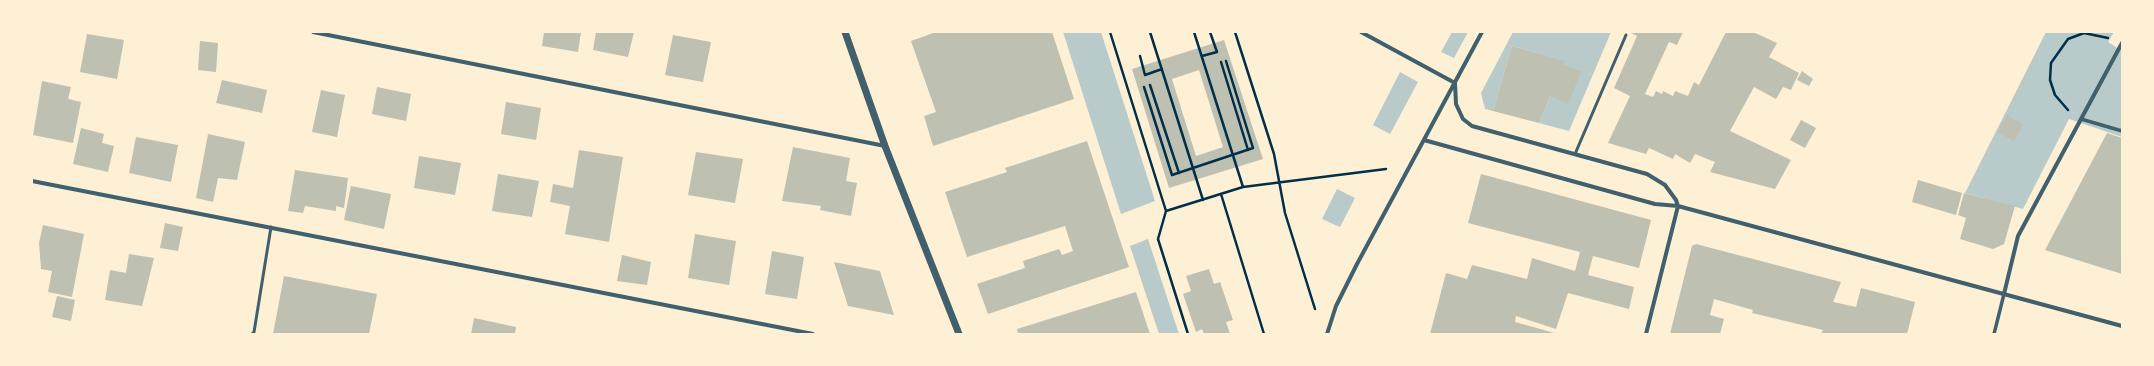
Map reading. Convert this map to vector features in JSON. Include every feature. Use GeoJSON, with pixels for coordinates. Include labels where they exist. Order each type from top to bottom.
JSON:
{"type":"FeatureCollection","features":[{"type":"Feature","properties":{"kind":"street"},"geometry":{"type":"LineString","coordinates":[[313,32],[885,146]]}},
{"type":"Feature","properties":{"kind":"street"},"geometry":{"type":"LineString","coordinates":[[845,32],[885,146],[959,334]]}},
{"type":"Feature","properties":{"kind":"street"},"geometry":{"type":"LineString","coordinates":[[1361,32],[1455,83]]}},
{"type":"Feature","properties":{"kind":"street"},"geometry":{"type":"LineString","coordinates":[[1327,334],[1336,306],[1482,32]]}},
{"type":"Feature","properties":{"kind":"street"},"geometry":{"type":"LineString","coordinates":[[1994,334],[2018,236],[2122,43]]}},
{"type":"Feature","properties":{"kind":"street"},"geometry":{"type":"LineString","coordinates":[[1455,83],[1456,104],[1463,119],[1472,126],[1576,154],[1655,178],[1665,186],[1676,200],[1678,206],[1646,334]]}},
{"type":"Feature","properties":{"kind":"street"},"geometry":{"type":"LineString","coordinates":[[2081,119],[2122,131]]}},
{"type":"Feature","properties":{"kind":"street"},"geometry":{"type":"LineString","coordinates":[[1424,140],[1655,204],[1678,206],[2122,326]]}},
{"type":"Feature","properties":{"kind":"street"},"geometry":{"type":"LineString","coordinates":[[32,181],[814,334]]}},
{"type":"Feature","properties":{"kind":"lane"},"geometry":{"type":"LineString","coordinates":[[1576,154],[1626,35]]}},
{"type":"Feature","properties":{"kind":"lane"},"geometry":{"type":"LineString","coordinates":[[252,334],[254,332],[271,227]]}},
{"type":"Feature","properties":{"kind":"path"},"geometry":{"type":"LineString","coordinates":[[1110,32],[1166,211],[1158,239],[1188,334]]}},
{"type":"Feature","properties":{"kind":"path"},"geometry":{"type":"LineString","coordinates":[[1150,32],[1203,200]]}},
{"type":"Feature","properties":{"kind":"path"},"geometry":{"type":"LineString","coordinates":[[1194,32],[1243,187]]}},
{"type":"Feature","properties":{"kind":"path"},"geometry":{"type":"LineString","coordinates":[[1202,56],[1217,52],[1210,32]]}},
{"type":"Feature","properties":{"kind":"path"},"geometry":{"type":"LineString","coordinates":[[1235,32],[1274,154],[1285,213],[1315,309]]}},
{"type":"Feature","properties":{"kind":"path"},"geometry":{"type":"LineString","coordinates":[[2081,119],[2063,106],[2055,95],[2050,80],[2051,63],[2068,39],[2084,33],[2101,35],[2122,43]]}},
{"type":"Feature","properties":{"kind":"path"},"geometry":{"type":"LineString","coordinates":[[1140,56],[1145,75],[1162,69]]}},
{"type":"Feature","properties":{"kind":"path"},"geometry":{"type":"LineString","coordinates":[[1144,87],[1172,174],[1193,168],[1254,148],[1226,61]]}},
{"type":"Feature","properties":{"kind":"path"},"geometry":{"type":"LineString","coordinates":[[1221,62],[1248,150]]}},
{"type":"Feature","properties":{"kind":"path"},"geometry":{"type":"LineString","coordinates":[[1150,85],[1179,172]]}},
{"type":"Feature","properties":{"kind":"path"},"geometry":{"type":"LineString","coordinates":[[1166,211],[1243,187],[1386,170]]}},
{"type":"Feature","properties":{"kind":"path"},"geometry":{"type":"LineString","coordinates":[[1221,194],[1264,334]]}},
{"type":"Feature","properties":{"kind":"shaded area"},"geometry":{"type":"Polygon","coordinates":[[[1063,32],[1101,32],[1155,201],[1121,214],[1063,32]]]}},
{"type":"Feature","properties":{"kind":"shaded area"},"geometry":{"type":"Polygon","coordinates":[[[1452,32],[1468,32],[1454,58],[1441,52],[1452,32]]]}},
{"type":"Feature","properties":{"kind":"shaded area"},"geometry":{"type":"Polygon","coordinates":[[[1513,32],[1611,32],[1569,131],[1539,123],[1564,61],[1512,46],[1493,111],[1485,109],[1481,93],[1513,32]]]}},
{"type":"Feature","properties":{"kind":"shaded area"},"geometry":{"type":"Polygon","coordinates":[[[2046,32],[2114,32],[2108,42],[2122,51],[2122,137],[2069,119],[2023,209],[1965,193],[2046,32]]]}},
{"type":"Feature","properties":{"kind":"shaded area"},"geometry":{"type":"Polygon","coordinates":[[[1400,72],[1418,82],[1390,134],[1373,125],[1400,72]]]}},
{"type":"Feature","properties":{"kind":"shaded area"},"geometry":{"type":"Polygon","coordinates":[[[1337,189],[1355,198],[1340,227],[1322,219],[1337,189]]]}},
{"type":"Feature","properties":{"kind":"shaded area"},"geometry":{"type":"Polygon","coordinates":[[[1148,239],[1179,334],[1159,334],[1130,246],[1148,239]]]}},
{"type":"Feature","properties":{"kind":"building"},"geometry":{"type":"Polygon","coordinates":[[[544,32],[581,32],[578,52],[542,46],[544,32]]]}},
{"type":"Feature","properties":{"kind":"building"},"geometry":{"type":"Polygon","coordinates":[[[596,32],[634,32],[628,57],[593,50],[596,32]]]}},
{"type":"Feature","properties":{"kind":"building"},"geometry":{"type":"Polygon","coordinates":[[[936,32],[1052,32],[1074,99],[933,146],[924,116],[936,112],[911,41],[936,32]]]}},
{"type":"Feature","properties":{"kind":"building"},"geometry":{"type":"Polygon","coordinates":[[[1629,32],[1683,32],[1677,45],[1669,42],[1645,94],[1653,97],[1656,91],[1662,94],[1663,91],[1673,96],[1675,91],[1688,96],[1694,82],[1699,85],[1726,32],[1753,32],[1777,43],[1769,57],[1799,73],[1791,90],[1783,87],[1776,99],[1754,87],[1730,131],[1791,160],[1775,189],[1710,172],[1715,162],[1695,154],[1690,163],[1675,154],[1673,159],[1649,148],[1646,154],[1608,143],[1630,96],[1614,88],[1637,36],[1629,32]]]}},
{"type":"Feature","properties":{"kind":"building"},"geometry":{"type":"Polygon","coordinates":[[[87,34],[124,40],[117,79],[80,72],[87,34]]]}},
{"type":"Feature","properties":{"kind":"building"},"geometry":{"type":"Polygon","coordinates":[[[673,35],[711,42],[703,82],[665,75],[673,35]]]}},
{"type":"Feature","properties":{"kind":"building"},"geometry":{"type":"Polygon","coordinates":[[[1224,40],[1263,159],[1169,188],[1132,69],[1224,40]],[[1199,70],[1172,79],[1196,156],[1223,147],[1199,70]]]}},
{"type":"Feature","properties":{"kind":"building"},"geometry":{"type":"Polygon","coordinates":[[[200,41],[218,43],[216,72],[198,70],[200,41]]]}},
{"type":"Feature","properties":{"kind":"building"},"geometry":{"type":"Polygon","coordinates":[[[1512,46],[1565,61],[1563,64],[1581,72],[1568,104],[1550,96],[1539,123],[1493,111],[1512,46]]]}},
{"type":"Feature","properties":{"kind":"building"},"geometry":{"type":"Polygon","coordinates":[[[1802,71],[1813,79],[1809,86],[1797,80],[1802,71]]]}},
{"type":"Feature","properties":{"kind":"building"},"geometry":{"type":"Polygon","coordinates":[[[222,80],[267,90],[262,113],[216,103],[222,80]]]}},
{"type":"Feature","properties":{"kind":"building"},"geometry":{"type":"Polygon","coordinates":[[[42,81],[71,87],[68,99],[81,102],[73,143],[33,135],[42,81]]]}},
{"type":"Feature","properties":{"kind":"building"},"geometry":{"type":"Polygon","coordinates":[[[377,87],[411,94],[406,121],[372,114],[377,87]]]}},
{"type":"Feature","properties":{"kind":"building"},"geometry":{"type":"Polygon","coordinates":[[[321,90],[345,95],[337,137],[312,132],[321,90]]]}},
{"type":"Feature","properties":{"kind":"building"},"geometry":{"type":"Polygon","coordinates":[[[506,102],[541,108],[536,140],[501,134],[506,102]]]}},
{"type":"Feature","properties":{"kind":"building"},"geometry":{"type":"Polygon","coordinates":[[[2007,115],[2023,125],[2014,141],[1997,132],[2007,115]]]}},
{"type":"Feature","properties":{"kind":"building"},"geometry":{"type":"Polygon","coordinates":[[[1801,120],[1816,128],[1805,148],[1790,140],[1801,120]]]}},
{"type":"Feature","properties":{"kind":"building"},"geometry":{"type":"Polygon","coordinates":[[[81,128],[104,134],[102,143],[114,146],[108,172],[73,164],[81,128]]]}},
{"type":"Feature","properties":{"kind":"building"},"geometry":{"type":"Polygon","coordinates":[[[2107,133],[2122,138],[2122,274],[2045,250],[2107,133]]]}},
{"type":"Feature","properties":{"kind":"building"},"geometry":{"type":"Polygon","coordinates":[[[208,134],[245,142],[237,180],[218,178],[213,202],[196,198],[208,134]]]}},
{"type":"Feature","properties":{"kind":"building"},"geometry":{"type":"Polygon","coordinates":[[[136,137],[178,145],[171,182],[129,173],[136,137]]]}},
{"type":"Feature","properties":{"kind":"building"},"geometry":{"type":"Polygon","coordinates":[[[1087,141],[1129,267],[988,314],[977,284],[1025,268],[1023,261],[1059,249],[1062,255],[1073,251],[1065,226],[967,257],[945,192],[1007,172],[1005,168],[1087,141]]]}},
{"type":"Feature","properties":{"kind":"building"},"geometry":{"type":"Polygon","coordinates":[[[793,147],[850,158],[846,181],[857,183],[851,216],[820,210],[821,206],[782,201],[793,147]]]}},
{"type":"Feature","properties":{"kind":"building"},"geometry":{"type":"Polygon","coordinates":[[[579,150],[623,157],[609,242],[565,234],[570,206],[550,202],[553,184],[573,188],[579,150]]]}},
{"type":"Feature","properties":{"kind":"building"},"geometry":{"type":"Polygon","coordinates":[[[696,152],[743,159],[735,203],[688,195],[696,152]]]}},
{"type":"Feature","properties":{"kind":"building"},"geometry":{"type":"Polygon","coordinates":[[[419,156],[461,163],[455,195],[414,188],[419,156]]]}},
{"type":"Feature","properties":{"kind":"building"},"geometry":{"type":"Polygon","coordinates":[[[295,170],[348,178],[344,208],[336,206],[336,211],[305,206],[303,213],[288,211],[295,170]]]}},
{"type":"Feature","properties":{"kind":"building"},"geometry":{"type":"Polygon","coordinates":[[[498,174],[539,181],[532,217],[492,211],[498,174]]]}},
{"type":"Feature","properties":{"kind":"building"},"geometry":{"type":"Polygon","coordinates":[[[1481,174],[1651,220],[1639,268],[1593,256],[1588,275],[1634,287],[1629,309],[1568,293],[1556,329],[1516,316],[1515,322],[1558,334],[1430,334],[1446,273],[1467,279],[1472,265],[1527,279],[1532,258],[1575,271],[1580,252],[1468,223],[1481,174]]]}},
{"type":"Feature","properties":{"kind":"building"},"geometry":{"type":"Polygon","coordinates":[[[1918,180],[1962,193],[1956,215],[1912,202],[1918,180]]]}},
{"type":"Feature","properties":{"kind":"building"},"geometry":{"type":"Polygon","coordinates":[[[351,186],[391,194],[384,229],[344,220],[351,186]]]}},
{"type":"Feature","properties":{"kind":"building"},"geometry":{"type":"Polygon","coordinates":[[[1964,193],[2015,206],[2004,244],[1993,249],[1960,239],[1966,218],[1958,215],[1964,193]]]}},
{"type":"Feature","properties":{"kind":"building"},"geometry":{"type":"Polygon","coordinates":[[[165,223],[183,227],[178,251],[160,248],[165,223]]]}},
{"type":"Feature","properties":{"kind":"building"},"geometry":{"type":"Polygon","coordinates":[[[43,225],[84,234],[72,297],[48,292],[52,271],[41,269],[39,243],[43,225]]]}},
{"type":"Feature","properties":{"kind":"building"},"geometry":{"type":"Polygon","coordinates":[[[695,234],[736,241],[729,285],[688,278],[695,234]]]}},
{"type":"Feature","properties":{"kind":"building"},"geometry":{"type":"Polygon","coordinates":[[[1696,244],[1841,282],[1833,302],[1856,307],[1861,288],[1915,302],[1907,334],[1821,334],[1823,330],[1752,313],[1753,310],[1714,299],[1710,315],[1724,319],[1720,334],[1670,334],[1692,246],[1696,244]]]}},
{"type":"Feature","properties":{"kind":"building"},"geometry":{"type":"Polygon","coordinates":[[[772,251],[804,257],[797,299],[765,294],[772,251]]]}},
{"type":"Feature","properties":{"kind":"building"},"geometry":{"type":"Polygon","coordinates":[[[129,254],[154,258],[142,306],[105,300],[110,270],[126,273],[129,254]]]}},
{"type":"Feature","properties":{"kind":"building"},"geometry":{"type":"Polygon","coordinates":[[[622,255],[651,262],[647,285],[617,281],[622,255]]]}},
{"type":"Feature","properties":{"kind":"building"},"geometry":{"type":"Polygon","coordinates":[[[834,262],[880,271],[894,315],[848,306],[834,262]]]}},
{"type":"Feature","properties":{"kind":"building"},"geometry":{"type":"Polygon","coordinates":[[[1209,269],[1214,284],[1220,282],[1233,320],[1226,322],[1230,334],[1204,334],[1202,329],[1196,332],[1183,294],[1191,291],[1186,276],[1209,269]]]}},
{"type":"Feature","properties":{"kind":"building"},"geometry":{"type":"Polygon","coordinates":[[[284,276],[377,294],[369,334],[273,334],[284,276]]]}},
{"type":"Feature","properties":{"kind":"building"},"geometry":{"type":"Polygon","coordinates":[[[1136,292],[1150,334],[1018,334],[1017,329],[1136,292]]]}},
{"type":"Feature","properties":{"kind":"building"},"geometry":{"type":"Polygon","coordinates":[[[57,296],[75,300],[71,321],[52,317],[57,296]]]}},
{"type":"Feature","properties":{"kind":"building"},"geometry":{"type":"Polygon","coordinates":[[[474,318],[516,327],[515,334],[471,334],[474,318]]]}}]}
